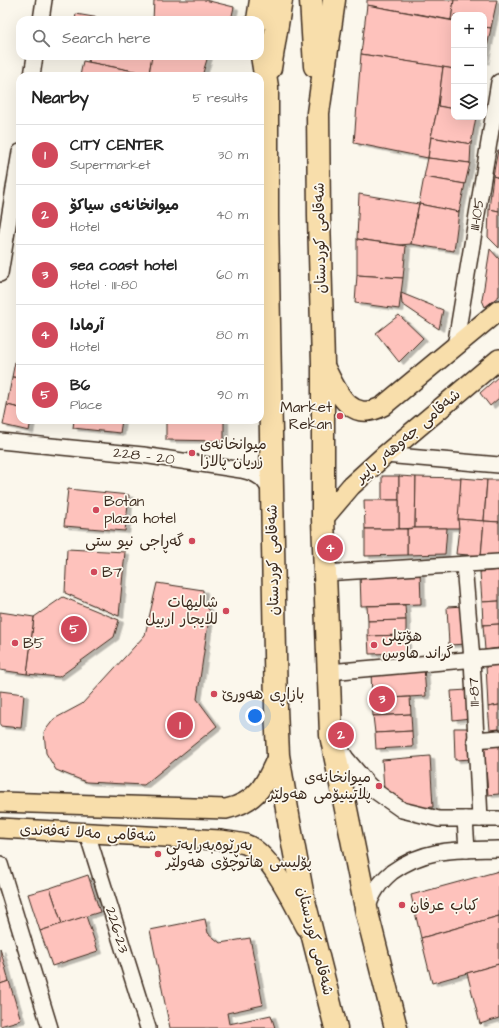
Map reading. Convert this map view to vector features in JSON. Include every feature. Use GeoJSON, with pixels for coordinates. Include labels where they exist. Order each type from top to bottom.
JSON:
{"type":"FeatureCollection","features":[{"type":"Feature","properties":{"kind":"highway"},"geometry":{"type":"LineString","coordinates":[[259,16],[261,0]]}},
{"type":"Feature","properties":{"kind":"highway","name":"شەقامی کوردستان"},"geometry":{"type":"LineString","coordinates":[[266,87],[281,0]]}},
{"type":"Feature","properties":{"kind":"highway","name":"شەقامی کوردستان"},"geometry":{"type":"LineString","coordinates":[[311,0],[318,114],[318,217],[323,363],[324,573],[331,735],[366,913],[396,1028]]}},
{"type":"Feature","properties":{"kind":"highway","name":"شەقامی کوردستان"},"geometry":{"type":"LineString","coordinates":[[318,114],[334,0]]}},
{"type":"Feature","properties":{"kind":"highway","name":"شەقامی کوردستان"},"geometry":{"type":"LineString","coordinates":[[262,60],[264,72]]}},
{"type":"Feature","properties":{"kind":"highway","name":"شەقامی کوردستان"},"geometry":{"type":"LineString","coordinates":[[264,72],[266,87],[266,216],[278,755],[303,897],[336,1028]]}},
{"type":"Feature","properties":{"kind":"main road"},"geometry":{"type":"LineString","coordinates":[[323,363],[344,401],[354,408],[372,411],[383,406],[499,310]]}},
{"type":"Feature","properties":{"kind":"main road","name":"شەقامی جەوهەر باپیر"},"geometry":{"type":"LineString","coordinates":[[323,519],[351,486],[385,455],[499,359]]}},
{"type":"Feature","properties":{"kind":"main road","name":"شەقامی مەلا ئەفەندی"},"geometry":{"type":"LineString","coordinates":[[0,802],[226,809],[239,806],[260,791],[267,780],[278,755]]}},
{"type":"Feature","properties":{"kind":"main road"},"geometry":{"type":"LineString","coordinates":[[33,830],[35,803]]}},
{"type":"Feature","properties":{"kind":"main road","name":"شەقامی مەلا ئەفەندی"},"geometry":{"type":"LineString","coordinates":[[0,828],[220,840],[244,844],[265,857],[273,868],[315,942]]}},
{"type":"Feature","properties":{"kind":"street"},"geometry":{"type":"LineString","coordinates":[[42,16],[44,0]]}},
{"type":"Feature","properties":{"kind":"street"},"geometry":{"type":"LineString","coordinates":[[33,72],[34,60]]}},
{"type":"Feature","properties":{"kind":"street","name":"111-105"},"geometry":{"type":"LineString","coordinates":[[455,347],[499,82]]}},
{"type":"Feature","properties":{"kind":"street"},"geometry":{"type":"LineString","coordinates":[[0,274],[16,176]]}},
{"type":"Feature","properties":{"kind":"street","name":"228 - 20"},"geometry":{"type":"LineString","coordinates":[[0,441],[143,455],[241,470],[261,477],[269,487],[272,499]]}},
{"type":"Feature","properties":{"kind":"street"},"geometry":{"type":"LineString","coordinates":[[385,455],[499,465]]}},
{"type":"Feature","properties":{"kind":"street"},"geometry":{"type":"LineString","coordinates":[[324,573],[499,562]]}},
{"type":"Feature","properties":{"kind":"street","name":"111-87"},"geometry":{"type":"LineString","coordinates":[[464,565],[472,659],[480,819]]}},
{"type":"Feature","properties":{"kind":"street"},"geometry":{"type":"LineString","coordinates":[[329,672],[499,657]]}},
{"type":"Feature","properties":{"kind":"street"},"geometry":{"type":"LineString","coordinates":[[331,735],[346,758],[367,783],[398,808],[407,812],[439,819],[499,818]]}},
{"type":"Feature","properties":{"kind":"street"},"geometry":{"type":"LineString","coordinates":[[475,740],[499,738]]}},
{"type":"Feature","properties":{"kind":"street"},"geometry":{"type":"LineString","coordinates":[[465,819],[467,850]]}},
{"type":"Feature","properties":{"kind":"street","name":"226-23"},"geometry":{"type":"LineString","coordinates":[[87,833],[148,1028]]}},
{"type":"Feature","properties":{"kind":"street"},"geometry":{"type":"LineString","coordinates":[[366,913],[374,892],[379,884],[401,866],[417,857],[446,851],[499,849]]}},
{"type":"Feature","properties":{"kind":"street"},"geometry":{"type":"LineString","coordinates":[[0,864],[50,1028]]}},
{"type":"Feature","properties":{"kind":"building"},"geometry":{"type":"Polygon","coordinates":[[[154,0],[205,0],[234,7],[232,16],[153,16],[154,0]]]}},
{"type":"Feature","properties":{"kind":"building"},"geometry":{"type":"Polygon","coordinates":[[[367,0],[454,0],[451,20],[367,5],[367,0]]]}},
{"type":"Feature","properties":{"kind":"building"},"geometry":{"type":"Polygon","coordinates":[[[454,0],[497,0],[491,28],[487,27],[487,12],[452,12],[454,0]]]}},
{"type":"Feature","properties":{"kind":"building"},"geometry":{"type":"Polygon","coordinates":[[[367,5],[451,20],[451,69],[361,54],[367,5]]]}},
{"type":"Feature","properties":{"kind":"building"},"geometry":{"type":"Polygon","coordinates":[[[76,14],[88,16],[76,16],[76,14]]]}},
{"type":"Feature","properties":{"kind":"building"},"geometry":{"type":"Polygon","coordinates":[[[487,27],[491,28],[487,47],[487,27]]]}},
{"type":"Feature","properties":{"kind":"building"},"geometry":{"type":"Polygon","coordinates":[[[361,54],[443,67],[438,106],[428,158],[354,143],[361,54]]]}},
{"type":"Feature","properties":{"kind":"building"},"geometry":{"type":"Polygon","coordinates":[[[88,60],[151,60],[149,72],[139,72],[88,62],[88,60]]]}},
{"type":"Feature","properties":{"kind":"building"},"geometry":{"type":"Polygon","coordinates":[[[151,60],[207,60],[203,72],[149,72],[151,60]]]}},
{"type":"Feature","properties":{"kind":"building"},"geometry":{"type":"Polygon","coordinates":[[[83,61],[139,72],[81,72],[83,61]]]}},
{"type":"Feature","properties":{"kind":"building"},"geometry":{"type":"Polygon","coordinates":[[[443,67],[451,68],[451,108],[438,106],[443,67]]]}},
{"type":"Feature","properties":{"kind":"building"},"geometry":{"type":"Polygon","coordinates":[[[438,106],[451,108],[451,120],[475,120],[471,144],[431,137],[438,106]]]}},
{"type":"Feature","properties":{"kind":"building"},"geometry":{"type":"Polygon","coordinates":[[[431,137],[471,144],[470,163],[428,158],[431,137]]]}},
{"type":"Feature","properties":{"kind":"building"},"geometry":{"type":"Polygon","coordinates":[[[499,150],[499,178],[493,176],[499,150]]]}},
{"type":"Feature","properties":{"kind":"building"},"geometry":{"type":"Polygon","coordinates":[[[428,158],[470,163],[465,184],[424,177],[428,158]]]}},
{"type":"Feature","properties":{"kind":"building"},"geometry":{"type":"Polygon","coordinates":[[[493,176],[499,178],[499,211],[489,209],[493,176]]]}},
{"type":"Feature","properties":{"kind":"building"},"geometry":{"type":"Polygon","coordinates":[[[424,177],[465,184],[459,212],[419,204],[424,177]]]}},
{"type":"Feature","properties":{"kind":"building"},"geometry":{"type":"Polygon","coordinates":[[[359,194],[419,204],[411,244],[400,245],[357,239],[359,194]]]}},
{"type":"Feature","properties":{"kind":"building"},"geometry":{"type":"Polygon","coordinates":[[[419,204],[459,212],[454,251],[411,244],[419,204]]]}},
{"type":"Feature","properties":{"kind":"building"},"geometry":{"type":"Polygon","coordinates":[[[489,209],[499,211],[499,248],[488,237],[489,209]]]}},
{"type":"Feature","properties":{"kind":"building"},"geometry":{"type":"Polygon","coordinates":[[[357,239],[406,246],[403,278],[357,275],[357,239]]]}},
{"type":"Feature","properties":{"kind":"building"},"geometry":{"type":"Polygon","coordinates":[[[490,249],[499,259],[499,296],[485,307],[482,300],[490,249]]]}},
{"type":"Feature","properties":{"kind":"building"},"geometry":{"type":"Polygon","coordinates":[[[357,275],[403,278],[399,309],[355,303],[357,275]]]}},
{"type":"Feature","properties":{"kind":"building"},"geometry":{"type":"Polygon","coordinates":[[[401,293],[443,310],[439,329],[402,304],[401,293]]]}},
{"type":"Feature","properties":{"kind":"building"},"geometry":{"type":"Polygon","coordinates":[[[399,315],[423,338],[399,362],[376,333],[399,315]]]}},
{"type":"Feature","properties":{"kind":"building"},"geometry":{"type":"Polygon","coordinates":[[[15,362],[16,362],[16,378],[12,377],[15,362]]]}},
{"type":"Feature","properties":{"kind":"building"},"geometry":{"type":"Polygon","coordinates":[[[499,376],[499,398],[490,406],[480,393],[499,376]]]}},
{"type":"Feature","properties":{"kind":"building"},"geometry":{"type":"Polygon","coordinates":[[[12,377],[16,378],[16,407],[7,405],[12,377]]]}},
{"type":"Feature","properties":{"kind":"building"},"geometry":{"type":"Polygon","coordinates":[[[7,405],[16,407],[16,424],[30,424],[29,431],[3,425],[7,405]]]}},
{"type":"Feature","properties":{"kind":"building"},"geometry":{"type":"Polygon","coordinates":[[[74,424],[121,424],[120,433],[73,428],[74,424]]]}},
{"type":"Feature","properties":{"kind":"building"},"geometry":{"type":"Polygon","coordinates":[[[166,424],[224,424],[224,441],[166,440],[166,424]]]}},
{"type":"Feature","properties":{"kind":"building"},"geometry":{"type":"Polygon","coordinates":[[[382,476],[399,476],[399,500],[382,500],[382,476]]]}},
{"type":"Feature","properties":{"kind":"building"},"geometry":{"type":"Polygon","coordinates":[[[399,476],[416,477],[415,528],[399,529],[399,476]]]}},
{"type":"Feature","properties":{"kind":"building"},"geometry":{"type":"Polygon","coordinates":[[[416,477],[461,478],[459,528],[415,528],[416,477]]]}},
{"type":"Feature","properties":{"kind":"building"},"geometry":{"type":"Polygon","coordinates":[[[461,478],[487,480],[484,521],[458,519],[461,478]]]}},
{"type":"Feature","properties":{"kind":"building"},"geometry":{"type":"Polygon","coordinates":[[[487,480],[499,480],[499,522],[484,521],[487,480]]]}},
{"type":"Feature","properties":{"kind":"building","name":"Botan plaza hotel"},"geometry":{"type":"Polygon","coordinates":[[[68,489],[129,495],[125,531],[64,526],[68,489]]]}},
{"type":"Feature","properties":{"kind":"building"},"geometry":{"type":"Polygon","coordinates":[[[364,500],[399,500],[399,529],[365,529],[364,500]]]}},
{"type":"Feature","properties":{"kind":"building"},"geometry":{"type":"Polygon","coordinates":[[[458,519],[484,521],[481,556],[456,554],[459,528],[458,519]]]}},
{"type":"Feature","properties":{"kind":"building"},"geometry":{"type":"Polygon","coordinates":[[[484,521],[499,522],[499,555],[481,556],[484,521]]]}},
{"type":"Feature","properties":{"kind":"building"},"geometry":{"type":"Polygon","coordinates":[[[447,528],[445,554],[407,555],[407,529],[447,528]]]}},
{"type":"Feature","properties":{"kind":"building"},"geometry":{"type":"Polygon","coordinates":[[[365,529],[407,529],[407,555],[365,556],[365,529]]]}},
{"type":"Feature","properties":{"kind":"building","name":"B7"},"geometry":{"type":"Polygon","coordinates":[[[67,549],[125,552],[119,616],[65,593],[67,549]]]}},
{"type":"Feature","properties":{"kind":"building"},"geometry":{"type":"Polygon","coordinates":[[[499,570],[499,601],[482,602],[480,572],[499,570]]]}},
{"type":"Feature","properties":{"kind":"building"},"geometry":{"type":"Polygon","coordinates":[[[420,571],[421,604],[361,606],[360,573],[420,571]]]}},
{"type":"Feature","properties":{"kind":"building"},"geometry":{"type":"Polygon","coordinates":[[[157,583],[203,590],[203,603],[210,611],[197,699],[217,726],[144,785],[86,782],[56,770],[46,753],[44,732],[54,719],[82,704],[145,635],[157,583]]]}},
{"type":"Feature","properties":{"kind":"building"},"geometry":{"type":"Polygon","coordinates":[[[63,597],[119,620],[114,637],[59,677],[27,674],[34,617],[63,597]]]}},
{"type":"Feature","properties":{"kind":"building"},"geometry":{"type":"Polygon","coordinates":[[[499,601],[499,624],[483,625],[482,602],[499,601]]]}},
{"type":"Feature","properties":{"kind":"building"},"geometry":{"type":"Polygon","coordinates":[[[405,605],[406,620],[368,621],[367,606],[405,605]]]}},
{"type":"Feature","properties":{"kind":"building"},"geometry":{"type":"Polygon","coordinates":[[[464,606],[467,644],[449,645],[447,607],[464,606]]]}},
{"type":"Feature","properties":{"kind":"building","name":"B5"},"geometry":{"type":"Polygon","coordinates":[[[0,612],[34,617],[27,674],[0,670],[0,612]]]}},
{"type":"Feature","properties":{"kind":"building"},"geometry":{"type":"Polygon","coordinates":[[[406,620],[406,635],[368,636],[368,621],[406,620]]]}},
{"type":"Feature","properties":{"kind":"building"},"geometry":{"type":"Polygon","coordinates":[[[499,624],[499,648],[485,650],[483,625],[499,624]]]}},
{"type":"Feature","properties":{"kind":"building"},"geometry":{"type":"Polygon","coordinates":[[[406,635],[406,653],[369,654],[368,636],[406,635]]]}},
{"type":"Feature","properties":{"kind":"building"},"geometry":{"type":"Polygon","coordinates":[[[499,664],[499,705],[488,707],[486,665],[499,664]]]}},
{"type":"Feature","properties":{"kind":"building"},"geometry":{"type":"Polygon","coordinates":[[[424,667],[426,696],[372,699],[371,670],[424,667]]]}},
{"type":"Feature","properties":{"kind":"building"},"geometry":{"type":"Polygon","coordinates":[[[468,690],[470,718],[453,720],[451,691],[468,690]]]}},
{"type":"Feature","properties":{"kind":"building"},"geometry":{"type":"Polygon","coordinates":[[[0,691],[24,694],[21,728],[0,726],[0,691]]]}},
{"type":"Feature","properties":{"kind":"building"},"geometry":{"type":"Polygon","coordinates":[[[410,697],[411,714],[373,716],[372,699],[410,697]]]}},
{"type":"Feature","properties":{"kind":"building"},"geometry":{"type":"Polygon","coordinates":[[[499,705],[499,729],[490,730],[488,707],[499,705]]]}},
{"type":"Feature","properties":{"kind":"building"},"geometry":{"type":"Polygon","coordinates":[[[411,714],[412,731],[375,733],[373,716],[411,714]]]}},
{"type":"Feature","properties":{"kind":"building"},"geometry":{"type":"Polygon","coordinates":[[[454,728],[472,728],[473,759],[455,760],[454,728]]]}},
{"type":"Feature","properties":{"kind":"building"},"geometry":{"type":"Polygon","coordinates":[[[412,731],[413,747],[376,749],[375,733],[412,731]]]}},
{"type":"Feature","properties":{"kind":"building"},"geometry":{"type":"Polygon","coordinates":[[[499,740],[499,794],[488,795],[484,741],[499,740]]]}},
{"type":"Feature","properties":{"kind":"building"},"geometry":{"type":"Polygon","coordinates":[[[430,756],[433,807],[401,809],[384,788],[382,760],[430,756]]]}},
{"type":"Feature","properties":{"kind":"building"},"geometry":{"type":"Polygon","coordinates":[[[499,871],[499,916],[421,938],[411,895],[499,871]]]}},
{"type":"Feature","properties":{"kind":"building"},"geometry":{"type":"Polygon","coordinates":[[[88,875],[100,912],[62,924],[50,888],[88,875]]]}},
{"type":"Feature","properties":{"kind":"building"},"geometry":{"type":"Polygon","coordinates":[[[50,888],[62,924],[40,931],[28,894],[50,888]]]}},
{"type":"Feature","properties":{"kind":"building"},"geometry":{"type":"Polygon","coordinates":[[[86,916],[98,951],[52,966],[40,931],[86,916]]]}},
{"type":"Feature","properties":{"kind":"building"},"geometry":{"type":"Polygon","coordinates":[[[499,916],[499,964],[432,983],[421,938],[499,916]]]}},
{"type":"Feature","properties":{"kind":"building"},"geometry":{"type":"Polygon","coordinates":[[[205,919],[208,933],[220,943],[250,938],[263,1005],[227,1013],[229,1024],[271,1015],[275,1028],[170,1028],[150,930],[205,919]]]}},
{"type":"Feature","properties":{"kind":"building"},"geometry":{"type":"Polygon","coordinates":[[[0,948],[9,981],[0,984],[0,948]]]}},
{"type":"Feature","properties":{"kind":"building"},"geometry":{"type":"Polygon","coordinates":[[[499,964],[499,1018],[480,1024],[467,973],[499,964]]]}},
{"type":"Feature","properties":{"kind":"building"},"geometry":{"type":"Polygon","coordinates":[[[9,981],[21,1020],[0,1026],[0,984],[9,981]]]}},
{"type":"Feature","properties":{"kind":"place","name":"Market Rekan"},"geometry":{"type":"Point","coordinates":[340,416]}},
{"type":"Feature","properties":{"kind":"place","name":"میوانخانەی زریان پالازا"},"geometry":{"type":"Point","coordinates":[192,453]}},
{"type":"Feature","properties":{"kind":"place","name":"Botan plaza hotel"},"geometry":{"type":"Point","coordinates":[96,510]}},
{"type":"Feature","properties":{"kind":"place","name":"گەڕاجی نیو ستی"},"geometry":{"type":"Point","coordinates":[192,541]}},
{"type":"Feature","properties":{"kind":"place","name":"آرمادا"},"geometry":{"type":"Point","coordinates":[330,548]}},
{"type":"Feature","properties":{"kind":"place","name":"B7"},"geometry":{"type":"Point","coordinates":[94,572]}},
{"type":"Feature","properties":{"kind":"place","name":"شاليهات للايجار اربيل"},"geometry":{"type":"Point","coordinates":[226,611]}},
{"type":"Feature","properties":{"kind":"place","name":"B6"},"geometry":{"type":"Point","coordinates":[74,629]}},
{"type":"Feature","properties":{"kind":"place","name":"B5"},"geometry":{"type":"Point","coordinates":[15,643]}},
{"type":"Feature","properties":{"kind":"place","name":"هۆتێلی گراند هاوس"},"geometry":{"type":"Point","coordinates":[374,645]}},
{"type":"Feature","properties":{"kind":"place","name":"بازاڕی هەورێ"},"geometry":{"type":"Point","coordinates":[214,694]}},
{"type":"Feature","properties":{"kind":"place","name":"sea coast hotel"},"geometry":{"type":"Point","coordinates":[382,699]}},
{"type":"Feature","properties":{"kind":"place","name":"CITY CENTER"},"geometry":{"type":"Point","coordinates":[180,725]}},
{"type":"Feature","properties":{"kind":"place","name":"میوانخانەی سیاکۆ"},"geometry":{"type":"Point","coordinates":[341,735]}},
{"type":"Feature","properties":{"kind":"place","name":"میوانخانەی پلاتینیۆمی هەولێر"},"geometry":{"type":"Point","coordinates":[379,786]}},
{"type":"Feature","properties":{"kind":"place","name":"بەڕێوەبەرایەتی پۆلیسی هاتوچۆی هەولێر"},"geometry":{"type":"Point","coordinates":[158,854]}},
{"type":"Feature","properties":{"kind":"place","name":"كباب عرفان"},"geometry":{"type":"Point","coordinates":[402,905]}}]}
